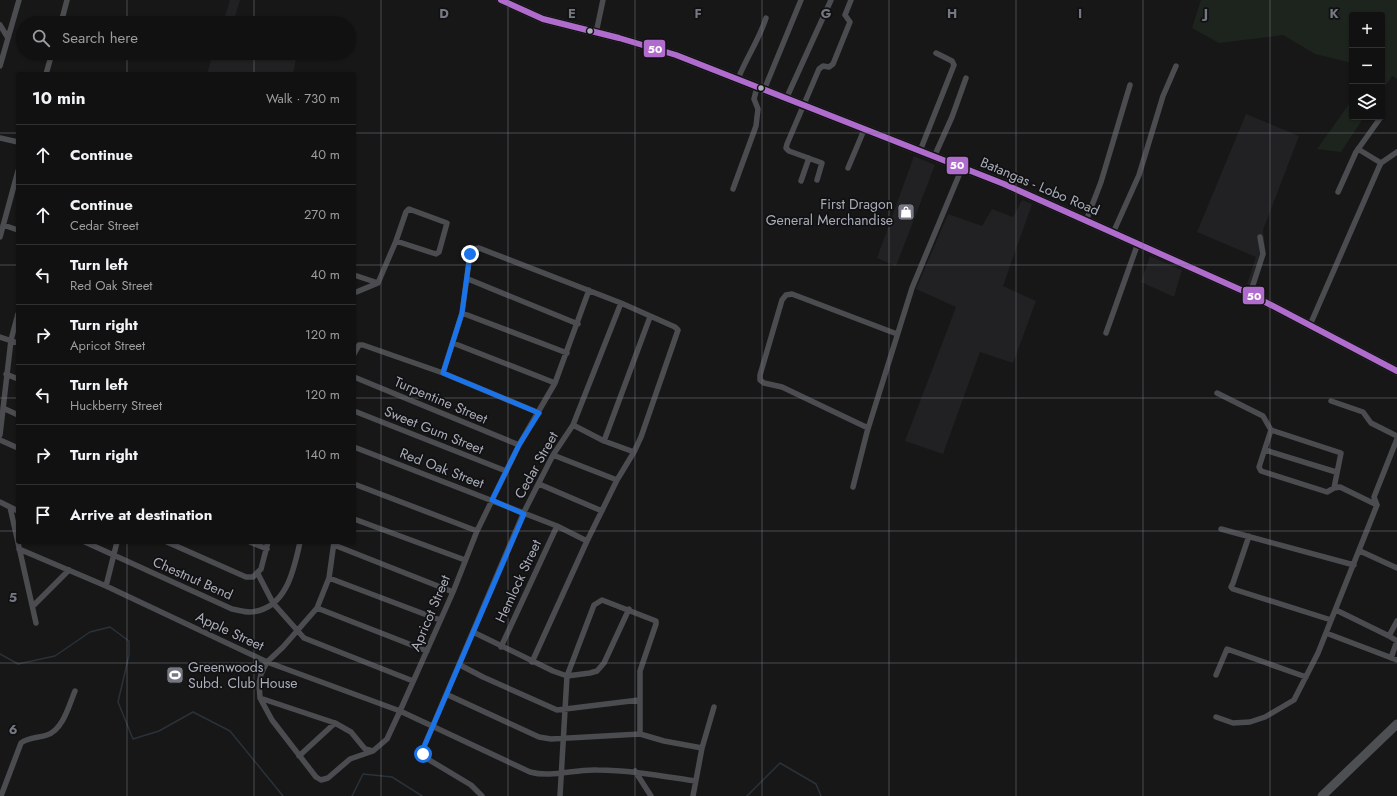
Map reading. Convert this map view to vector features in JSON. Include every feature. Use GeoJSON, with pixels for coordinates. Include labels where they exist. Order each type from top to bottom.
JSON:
{"type":"FeatureCollection","features":[{"type":"Feature","properties":{"kind":"main road","name":"Batangas - Lobo Road"},"geometry":{"type":"LineString","coordinates":[[501,0],[543,19],[619,38],[676,55],[1033,196],[1250,294],[1397,371]]}},
{"type":"Feature","properties":{"kind":"main road"},"geometry":{"type":"LineString","coordinates":[[1322,796],[1397,724]]}},
{"type":"Feature","properties":{"kind":"street"},"geometry":{"type":"LineString","coordinates":[[0,66],[18,0]]}},
{"type":"Feature","properties":{"kind":"street"},"geometry":{"type":"LineString","coordinates":[[63,16],[67,0]]}},
{"type":"Feature","properties":{"kind":"street"},"geometry":{"type":"LineString","coordinates":[[596,33],[603,0]]}},
{"type":"Feature","properties":{"kind":"street"},"geometry":{"type":"LineString","coordinates":[[733,189],[756,126],[758,109],[754,99],[801,0]]}},
{"type":"Feature","properties":{"kind":"street"},"geometry":{"type":"LineString","coordinates":[[786,99],[831,0]]}},
{"type":"Feature","properties":{"kind":"street"},"geometry":{"type":"LineString","coordinates":[[817,180],[822,163],[786,148],[819,69],[823,66],[829,67],[833,64],[850,22],[845,17],[845,13],[851,0]]}},
{"type":"Feature","properties":{"kind":"street"},"geometry":{"type":"LineString","coordinates":[[738,80],[749,54],[760,36],[766,18]]}},
{"type":"Feature","properties":{"kind":"street"},"geometry":{"type":"LineString","coordinates":[[0,25],[8,38]]}},
{"type":"Feature","properties":{"kind":"street"},"geometry":{"type":"LineString","coordinates":[[920,151],[954,65],[952,61],[936,53]]}},
{"type":"Feature","properties":{"kind":"street"},"geometry":{"type":"LineString","coordinates":[[47,72],[50,60]]}},
{"type":"Feature","properties":{"kind":"street"},"geometry":{"type":"LineString","coordinates":[[1113,232],[1139,175],[1163,96],[1176,66]]}},
{"type":"Feature","properties":{"kind":"street"},"geometry":{"type":"LineString","coordinates":[[934,157],[952,117],[966,78]]}},
{"type":"Feature","properties":{"kind":"street"},"geometry":{"type":"LineString","coordinates":[[1086,221],[1100,182],[1130,85]]}},
{"type":"Feature","properties":{"kind":"street"},"geometry":{"type":"LineString","coordinates":[[1338,192],[1358,149],[1379,120]]}},
{"type":"Feature","properties":{"kind":"street"},"geometry":{"type":"LineString","coordinates":[[848,168],[864,130]]}},
{"type":"Feature","properties":{"kind":"street"},"geometry":{"type":"LineString","coordinates":[[0,138],[16,142]]}},
{"type":"Feature","properties":{"kind":"street"},"geometry":{"type":"LineString","coordinates":[[1358,149],[1381,163]]}},
{"type":"Feature","properties":{"kind":"street"},"geometry":{"type":"LineString","coordinates":[[1310,325],[1381,163],[1397,152]]}},
{"type":"Feature","properties":{"kind":"street"},"geometry":{"type":"LineString","coordinates":[[800,181],[809,158]]}},
{"type":"Feature","properties":{"kind":"street"},"geometry":{"type":"LineString","coordinates":[[853,487],[868,428],[912,288],[962,168]]}},
{"type":"Feature","properties":{"kind":"street"},"geometry":{"type":"LineString","coordinates":[[0,237],[16,178]]}},
{"type":"Feature","properties":{"kind":"street"},"geometry":{"type":"LineString","coordinates":[[356,292],[378,283],[396,242],[406,212],[409,210],[447,222],[438,252],[436,254],[396,242]]}},
{"type":"Feature","properties":{"kind":"street"},"geometry":{"type":"LineString","coordinates":[[3,226],[16,229]]}},
{"type":"Feature","properties":{"kind":"street"},"geometry":{"type":"LineString","coordinates":[[1250,294],[1263,254],[1260,237]]}},
{"type":"Feature","properties":{"kind":"street"},"geometry":{"type":"LineString","coordinates":[[1106,334],[1138,243]]}},
{"type":"Feature","properties":{"kind":"street"},"geometry":{"type":"LineString","coordinates":[[443,373],[462,313],[468,279],[470,254],[473,249],[479,248],[589,290],[676,327],[678,330],[634,452],[617,480],[587,541],[532,662]]}},
{"type":"Feature","properties":{"kind":"street"},"geometry":{"type":"LineString","coordinates":[[356,277],[378,283]]}},
{"type":"Feature","properties":{"kind":"street"},"geometry":{"type":"LineString","coordinates":[[468,279],[578,324]]}},
{"type":"Feature","properties":{"kind":"street","name":"Apricot Street"},"geometry":{"type":"LineString","coordinates":[[373,751],[387,739],[453,592],[477,531],[519,445],[539,413],[555,383],[578,324],[589,290]]}},
{"type":"Feature","properties":{"kind":"street"},"geometry":{"type":"LineString","coordinates":[[868,428],[782,387],[764,383],[760,380],[760,375],[782,300],[786,295],[792,294],[898,334]]}},
{"type":"Feature","properties":{"kind":"street","name":"Cedar Street"},"geometry":{"type":"LineString","coordinates":[[482,796],[471,785],[423,754],[433,727],[448,695],[473,632],[524,514],[553,455],[573,425],[621,303]]}},
{"type":"Feature","properties":{"kind":"street"},"geometry":{"type":"LineString","coordinates":[[462,313],[567,353]]}},
{"type":"Feature","properties":{"kind":"street"},"geometry":{"type":"LineString","coordinates":[[604,441],[650,317]]}},
{"type":"Feature","properties":{"kind":"street"},"geometry":{"type":"LineString","coordinates":[[0,435],[6,374],[11,340],[16,321]]}},
{"type":"Feature","properties":{"kind":"street"},"geometry":{"type":"LineString","coordinates":[[0,337],[16,342]]}},
{"type":"Feature","properties":{"kind":"street"},"geometry":{"type":"LineString","coordinates":[[452,343],[555,383]]}},
{"type":"Feature","properties":{"kind":"street"},"geometry":{"type":"LineString","coordinates":[[356,347],[363,345],[443,373],[539,413]]}},
{"type":"Feature","properties":{"kind":"street"},"geometry":{"type":"LineString","coordinates":[[6,374],[16,378]]}},
{"type":"Feature","properties":{"kind":"street","name":"Turpentine Street"},"geometry":{"type":"LineString","coordinates":[[356,378],[519,445]]}},
{"type":"Feature","properties":{"kind":"street"},"geometry":{"type":"LineString","coordinates":[[1217,393],[1263,416],[1271,430],[1338,451],[1341,455],[1336,472],[1334,488]]}},
{"type":"Feature","properties":{"kind":"street"},"geometry":{"type":"LineString","coordinates":[[1331,400],[1362,412],[1371,423],[1397,436]]}},
{"type":"Feature","properties":{"kind":"street"},"geometry":{"type":"LineString","coordinates":[[3,408],[16,414]]}},
{"type":"Feature","properties":{"kind":"street","name":"Sweet Gum Street"},"geometry":{"type":"LineString","coordinates":[[356,412],[506,471]]}},
{"type":"Feature","properties":{"kind":"street"},"geometry":{"type":"LineString","coordinates":[[573,425],[604,441],[634,452]]}},
{"type":"Feature","properties":{"kind":"street"},"geometry":{"type":"LineString","coordinates":[[1271,430],[1259,467],[1261,471],[1327,492],[1334,488],[1340,487],[1377,505]]}},
{"type":"Feature","properties":{"kind":"street"},"geometry":{"type":"LineString","coordinates":[[1216,717],[1233,723],[1250,722],[1265,717],[1294,700],[1326,633],[1360,550],[1377,505],[1374,497],[1397,439]]}},
{"type":"Feature","properties":{"kind":"street"},"geometry":{"type":"LineString","coordinates":[[0,440],[16,447]]}},
{"type":"Feature","properties":{"kind":"street","name":"Red Oak Street"},"geometry":{"type":"LineString","coordinates":[[356,448],[557,526],[587,541]]}},
{"type":"Feature","properties":{"kind":"street"},"geometry":{"type":"LineString","coordinates":[[1265,450],[1336,472]]}},
{"type":"Feature","properties":{"kind":"street"},"geometry":{"type":"LineString","coordinates":[[553,455],[617,480]]}},
{"type":"Feature","properties":{"kind":"street"},"geometry":{"type":"LineString","coordinates":[[539,484],[602,511]]}},
{"type":"Feature","properties":{"kind":"street"},"geometry":{"type":"LineString","coordinates":[[356,485],[477,531]]}},
{"type":"Feature","properties":{"kind":"street"},"geometry":{"type":"LineString","coordinates":[[0,502],[16,510]]}},
{"type":"Feature","properties":{"kind":"street"},"geometry":{"type":"LineString","coordinates":[[10,507],[16,535]]}},
{"type":"Feature","properties":{"kind":"street"},"geometry":{"type":"LineString","coordinates":[[356,520],[466,560]]}},
{"type":"Feature","properties":{"kind":"street","name":"Hemlock Street"},"geometry":{"type":"LineString","coordinates":[[501,647],[557,526]]}},
{"type":"Feature","properties":{"kind":"street"},"geometry":{"type":"LineString","coordinates":[[1221,529],[1354,565]]}},
{"type":"Feature","properties":{"kind":"street"},"geometry":{"type":"LineString","coordinates":[[1250,536],[1231,587],[1233,589],[1331,620]]}},
{"type":"Feature","properties":{"kind":"street"},"geometry":{"type":"LineString","coordinates":[[18,544],[36,623]]}},
{"type":"Feature","properties":{"kind":"street","name":"Chestnut Bend"},"geometry":{"type":"LineString","coordinates":[[90,544],[232,609],[250,612],[263,609],[273,603],[286,588],[293,572],[300,544]]}},
{"type":"Feature","properties":{"kind":"street"},"geometry":{"type":"LineString","coordinates":[[106,586],[117,544]]}},
{"type":"Feature","properties":{"kind":"street"},"geometry":{"type":"LineString","coordinates":[[171,544],[246,578],[254,577],[258,574],[264,563],[268,544]]}},
{"type":"Feature","properties":{"kind":"street"},"geometry":{"type":"LineString","coordinates":[[255,544],[267,549]]}},
{"type":"Feature","properties":{"kind":"street"},"geometry":{"type":"LineString","coordinates":[[334,544],[329,578],[317,608],[298,631],[267,662],[261,674],[259,684],[260,698],[272,720],[316,777],[321,780],[328,778],[350,759],[373,751]]}},
{"type":"Feature","properties":{"kind":"street"},"geometry":{"type":"LineString","coordinates":[[336,544],[453,592]]}},
{"type":"Feature","properties":{"kind":"street","name":"Apple Street"},"geometry":{"type":"LineString","coordinates":[[19,549],[106,586],[267,662],[400,711],[530,772],[550,775],[562,772],[595,770],[635,771],[695,781]]}},
{"type":"Feature","properties":{"kind":"street"},"geometry":{"type":"LineString","coordinates":[[1360,550],[1397,568]]}},
{"type":"Feature","properties":{"kind":"street"},"geometry":{"type":"LineString","coordinates":[[33,606],[69,570]]}},
{"type":"Feature","properties":{"kind":"street"},"geometry":{"type":"LineString","coordinates":[[258,574],[273,603],[304,638],[413,681]]}},
{"type":"Feature","properties":{"kind":"street"},"geometry":{"type":"LineString","coordinates":[[329,578],[440,620]]}},
{"type":"Feature","properties":{"kind":"street"},"geometry":{"type":"LineString","coordinates":[[560,796],[568,676],[594,605],[602,600],[656,620],[640,671],[640,734]]}},
{"type":"Feature","properties":{"kind":"street"},"geometry":{"type":"LineString","coordinates":[[317,608],[427,651]]}},
{"type":"Feature","properties":{"kind":"street"},"geometry":{"type":"LineString","coordinates":[[473,632],[532,662],[568,676],[597,671],[604,664],[629,609]]}},
{"type":"Feature","properties":{"kind":"street"},"geometry":{"type":"LineString","coordinates":[[1336,610],[1397,641],[1391,658]]}},
{"type":"Feature","properties":{"kind":"street"},"geometry":{"type":"LineString","coordinates":[[1389,636],[1397,621]]}},
{"type":"Feature","properties":{"kind":"street"},"geometry":{"type":"LineString","coordinates":[[1326,633],[1397,660]]}},
{"type":"Feature","properties":{"kind":"street"},"geometry":{"type":"LineString","coordinates":[[1216,675],[1227,649],[1306,677]]}},
{"type":"Feature","properties":{"kind":"street"},"geometry":{"type":"LineString","coordinates":[[460,665],[556,710],[640,700]]}},
{"type":"Feature","properties":{"kind":"street"},"geometry":{"type":"LineString","coordinates":[[1,796],[21,743],[25,739],[48,735],[56,729],[65,714],[75,691]]}},
{"type":"Feature","properties":{"kind":"street"},"geometry":{"type":"LineString","coordinates":[[448,695],[539,737],[565,738],[640,734],[664,741],[702,748]]}},
{"type":"Feature","properties":{"kind":"street"},"geometry":{"type":"LineString","coordinates":[[260,698],[335,722],[351,732],[365,749],[373,751]]}},
{"type":"Feature","properties":{"kind":"street"},"geometry":{"type":"LineString","coordinates":[[693,796],[702,748],[714,707]]}},
{"type":"Feature","properties":{"kind":"street"},"geometry":{"type":"LineString","coordinates":[[299,756],[335,722]]}},
{"type":"Feature","properties":{"kind":"street"},"geometry":{"type":"LineString","coordinates":[[635,771],[651,796]]}},
{"type":"Feature","properties":{"kind":"shaded area"},"geometry":{"type":"Polygon","coordinates":[[[230,0],[240,0],[235,16],[225,16],[230,0]]]}},
{"type":"Feature","properties":{"kind":"shaded area"},"geometry":{"type":"Polygon","coordinates":[[[1201,0],[1397,0],[1397,79],[1392,76],[1385,86],[1385,12],[1349,12],[1349,62],[1315,54],[1283,35],[1219,43],[1192,28],[1201,0]]]}},
{"type":"Feature","properties":{"kind":"shaded area"},"geometry":{"type":"Polygon","coordinates":[[[211,60],[296,60],[293,72],[208,72],[211,60]]]}},
{"type":"Feature","properties":{"kind":"shaded area"},"geometry":{"type":"Polygon","coordinates":[[[1349,104],[1349,120],[1362,120],[1341,152],[1317,149],[1349,104]]]}},
{"type":"Feature","properties":{"kind":"shaded area"},"geometry":{"type":"Polygon","coordinates":[[[1246,114],[1299,136],[1263,230],[1266,254],[1255,288],[1247,284],[1256,257],[1197,232],[1246,114]]]}},
{"type":"Feature","properties":{"kind":"shaded area","name":"First Dragon General Merchandise"},"geometry":{"type":"Polygon","coordinates":[[[914,156],[935,165],[896,266],[877,258],[914,156]]]}},
{"type":"Feature","properties":{"kind":"shaded area"},"geometry":{"type":"Polygon","coordinates":[[[1022,200],[1032,204],[1003,286],[1036,301],[1013,363],[980,352],[943,454],[905,441],[956,307],[916,289],[948,214],[982,226],[992,209],[1013,217],[1022,200]]]}},
{"type":"Feature","properties":{"kind":"shaded area"},"geometry":{"type":"Polygon","coordinates":[[[1150,256],[1182,270],[1174,297],[1141,282],[1150,256]]]}},
{"type":"Feature","properties":{"kind":"waterway"},"geometry":{"type":"LineString","coordinates":[[0,654],[18,664],[55,656],[90,632],[110,627],[129,641],[129,655],[118,702],[133,739],[159,731],[193,712],[230,731],[283,796]]}},
{"type":"Feature","properties":{"kind":"waterway"},"geometry":{"type":"LineString","coordinates":[[747,796],[780,763],[816,784],[821,796]]}},
{"type":"Feature","properties":{"kind":"waterway"},"geometry":{"type":"LineString","coordinates":[[352,796],[363,774],[392,777],[422,796]]}},
{"type":"Feature","properties":{"kind":"transit line","name":"50"},"geometry":{"type":"LineString","coordinates":[[501,0],[543,19],[619,38],[676,55],[1004,184],[1250,294],[1397,371]]}},
{"type":"Feature","properties":{"kind":"place","name":"First Dragon General Merchandise"},"geometry":{"type":"Point","coordinates":[906,212]}},
{"type":"Feature","properties":{"kind":"place","name":"Greenwoods Subd. Club House"},"geometry":{"type":"Point","coordinates":[175,675]}},
{"type":"Feature","properties":{"kind":"route"},"geometry":{"type":"LineString","coordinates":[[423,754],[423,749],[448,695],[473,632],[524,514],[492,500],[519,445],[539,413],[443,373],[462,313],[468,279],[470,254]]}}]}
